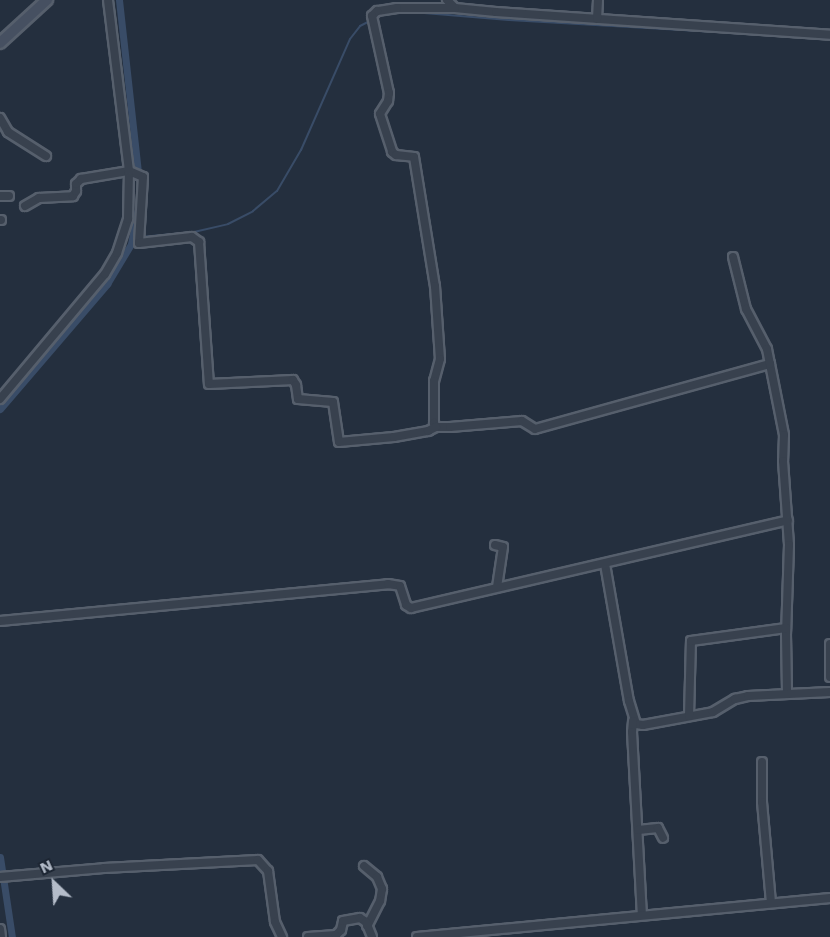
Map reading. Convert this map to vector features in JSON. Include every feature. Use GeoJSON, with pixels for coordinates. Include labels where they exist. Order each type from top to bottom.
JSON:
{"type":"FeatureCollection","features":[{"type":"Feature","properties":{"kind":"main road"},"geometry":{"type":"LineString","coordinates":[[0,43],[47,0]]}},
{"type":"Feature","properties":{"kind":"street"},"geometry":{"type":"LineString","coordinates":[[108,0],[136,174],[139,236],[142,244],[192,237],[198,239],[209,384],[293,380],[298,399],[333,402],[339,442],[394,437],[429,431],[436,427],[517,421],[535,429],[770,364]]}},
{"type":"Feature","properties":{"kind":"street"},"geometry":{"type":"LineString","coordinates":[[447,0],[455,8]]}},
{"type":"Feature","properties":{"kind":"street"},"geometry":{"type":"LineString","coordinates":[[597,20],[598,0]]}},
{"type":"Feature","properties":{"kind":"street"},"geometry":{"type":"LineString","coordinates":[[436,427],[433,421],[433,390],[440,359],[440,341],[428,237],[414,157],[396,155],[392,152],[380,114],[388,100],[388,89],[373,19],[377,11],[397,8],[455,8],[830,35]]}},
{"type":"Feature","properties":{"kind":"street"},"geometry":{"type":"LineString","coordinates":[[0,118],[8,132],[46,156]]}},
{"type":"Feature","properties":{"kind":"street"},"geometry":{"type":"LineString","coordinates":[[25,206],[39,198],[73,196],[76,184],[81,179],[136,174]]}},
{"type":"Feature","properties":{"kind":"street"},"geometry":{"type":"LineString","coordinates":[[0,399],[83,301],[113,261],[128,219],[136,174]]}},
{"type":"Feature","properties":{"kind":"street"},"geometry":{"type":"LineString","coordinates":[[733,257],[746,309],[767,349],[784,435],[783,461],[788,520],[789,581],[786,628],[787,694]]}},
{"type":"Feature","properties":{"kind":"street"},"geometry":{"type":"LineString","coordinates":[[0,621],[397,584],[403,590],[406,605],[411,608],[788,520]]}},
{"type":"Feature","properties":{"kind":"street"},"geometry":{"type":"LineString","coordinates":[[495,545],[503,547],[497,587]]}},
{"type":"Feature","properties":{"kind":"street"},"geometry":{"type":"LineString","coordinates":[[605,564],[633,721],[642,914]]}},
{"type":"Feature","properties":{"kind":"street"},"geometry":{"type":"LineString","coordinates":[[689,716],[691,641],[786,628]]}},
{"type":"Feature","properties":{"kind":"street"},"geometry":{"type":"LineString","coordinates":[[830,644],[830,677]]}},
{"type":"Feature","properties":{"kind":"street"},"geometry":{"type":"LineString","coordinates":[[633,721],[638,725],[644,725],[720,710],[737,698],[830,692]]}},
{"type":"Feature","properties":{"kind":"street"},"geometry":{"type":"LineString","coordinates":[[762,762],[762,802],[771,903]]}},
{"type":"Feature","properties":{"kind":"street"},"geometry":{"type":"LineString","coordinates":[[638,830],[658,828],[663,838]]}},
{"type":"Feature","properties":{"kind":"street"},"geometry":{"type":"LineString","coordinates":[[4,877],[258,860],[268,871],[275,922],[282,937]]}},
{"type":"Feature","properties":{"kind":"street"},"geometry":{"type":"LineString","coordinates":[[364,866],[376,877],[382,889],[380,901],[368,926]]}},
{"type":"Feature","properties":{"kind":"street"},"geometry":{"type":"LineString","coordinates":[[417,937],[830,898]]}},
{"type":"Feature","properties":{"kind":"street"},"geometry":{"type":"LineString","coordinates":[[308,937],[336,935],[347,919],[360,918],[368,926],[372,937]]}},
{"type":"Feature","properties":{"kind":"street"},"geometry":{"type":"LineString","coordinates":[[0,929],[1,937]]}},
{"type":"Feature","properties":{"kind":"waterway"},"geometry":{"type":"LineString","coordinates":[[119,0],[139,180]]}},
{"type":"Feature","properties":{"kind":"waterway"},"geometry":{"type":"LineString","coordinates":[[141,237],[194,232],[228,224],[253,211],[277,191],[301,150],[350,39],[360,26],[386,13],[424,13],[717,32]]}},
{"type":"Feature","properties":{"kind":"waterway"},"geometry":{"type":"LineString","coordinates":[[0,409],[107,284],[131,244],[137,212]]}},
{"type":"Feature","properties":{"kind":"waterway"},"geometry":{"type":"LineString","coordinates":[[0,857],[12,937]]}}]}
